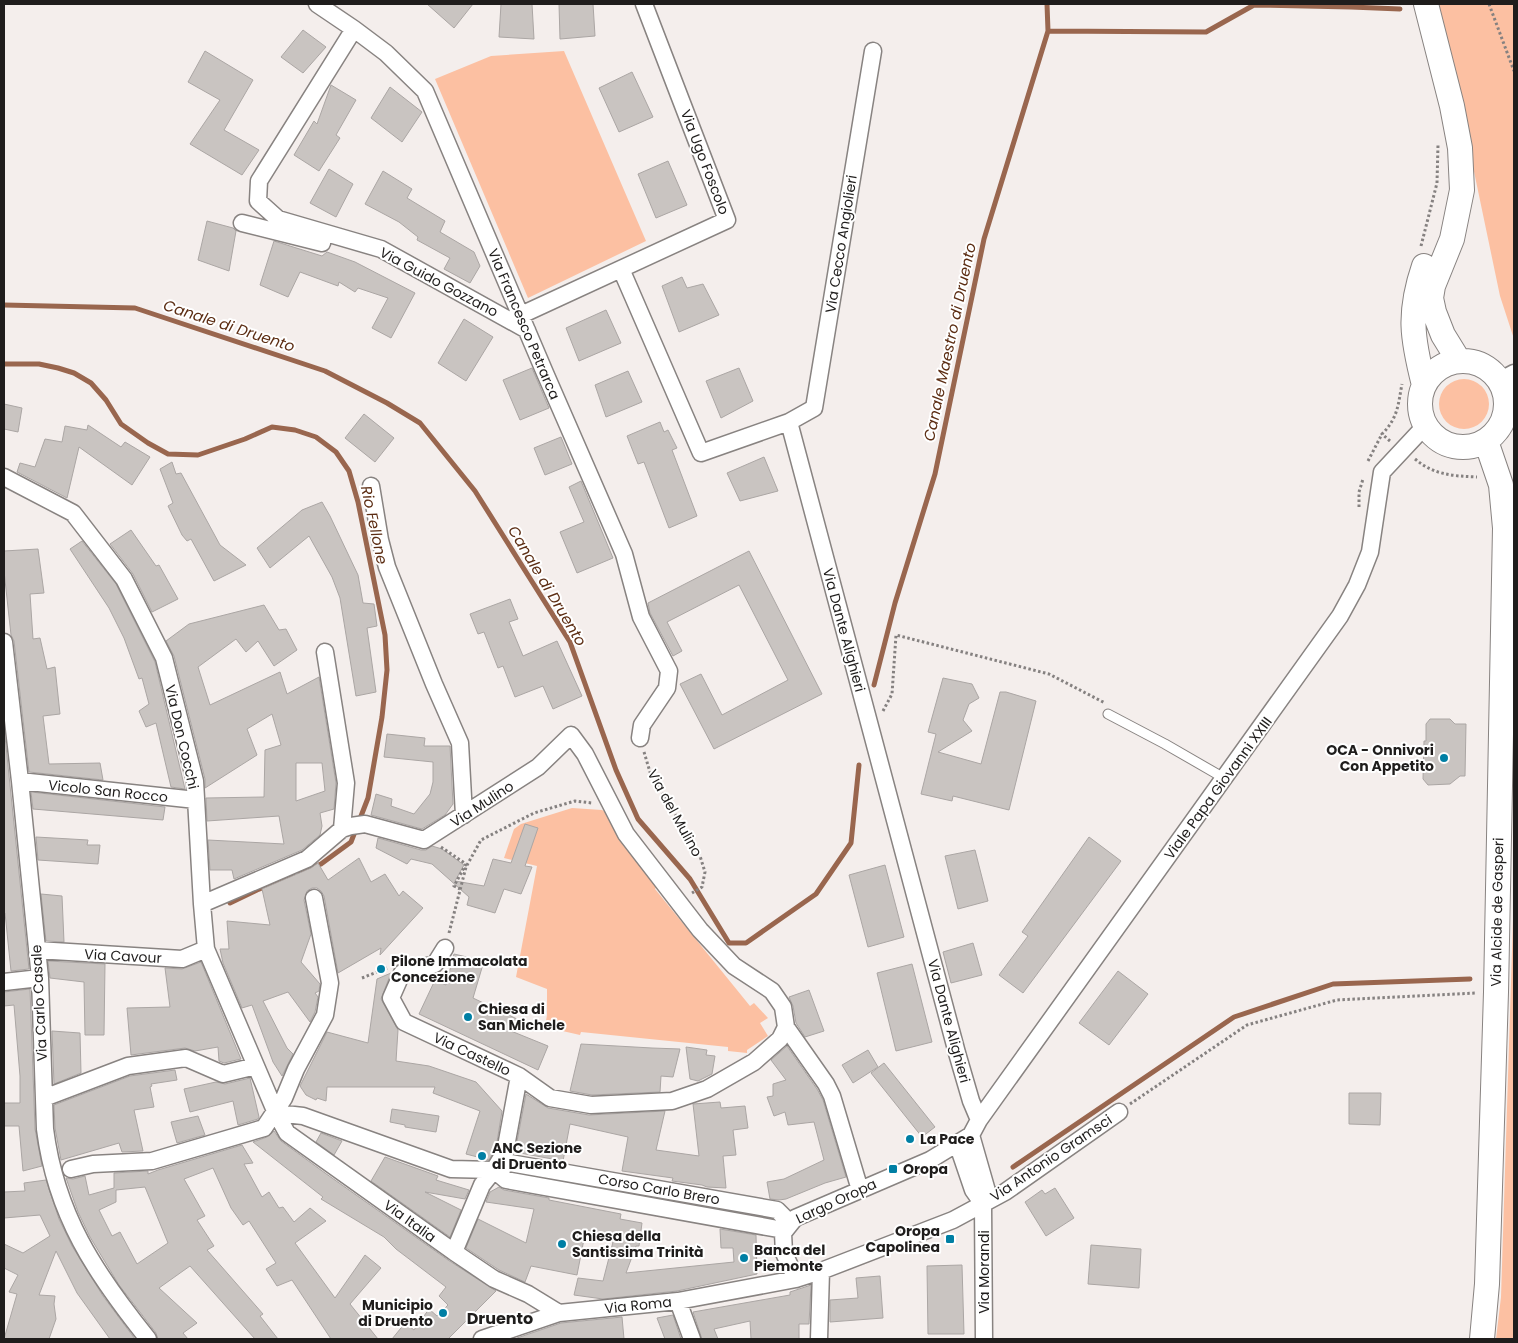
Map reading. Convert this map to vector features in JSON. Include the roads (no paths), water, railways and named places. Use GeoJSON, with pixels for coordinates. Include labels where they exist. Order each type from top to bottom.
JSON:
{"type":"FeatureCollection","features":[{"type":"Feature","properties":{"kind":"street","name":"Via Francesco Petrarca"},"geometry":{"type":"LineString","coordinates":[[317,4],[386,53],[425,91],[624,554],[641,617],[669,671],[667,688],[642,725],[640,738]]}},
{"type":"Feature","properties":{"kind":"street","name":"Via Ugo Foscolo"},"geometry":{"type":"LineString","coordinates":[[526,328],[620,269],[727,220],[644,4]]}},
{"type":"Feature","properties":{"kind":"street"},"geometry":{"type":"LineString","coordinates":[[1426,4],[1452,106],[1460,148],[1462,190],[1452,239],[1434,286],[1432,298],[1434,312],[1443,334],[1459,361]]}},
{"type":"Feature","properties":{"kind":"street","name":"Via Guido Gozzano"},"geometry":{"type":"LineString","coordinates":[[354,29],[259,181],[258,201],[278,219],[381,249],[526,328]]}},
{"type":"Feature","properties":{"kind":"street","name":"Via Cecco Angiolieri"},"geometry":{"type":"LineString","coordinates":[[789,422],[814,408],[873,52]]}},
{"type":"Feature","properties":{"kind":"street"},"geometry":{"type":"LineString","coordinates":[[1424,385],[1416,351],[1412,316],[1417,287],[1443,211],[1446,188],[1446,128],[1441,65]]}},
{"type":"Feature","properties":{"kind":"street","name":"Via Guido Gozzano"},"geometry":{"type":"LineString","coordinates":[[242,223],[313,240],[376,259],[526,328]]}},
{"type":"Feature","properties":{"kind":"street"},"geometry":{"type":"LineString","coordinates":[[620,269],[701,452],[789,422]]}},
{"type":"Feature","properties":{"kind":"street"},"geometry":{"type":"LineString","coordinates":[[1459,361],[1482,365],[1492,372],[1507,377],[1504,391],[1505,414],[1498,429],[1486,441],[1467,447],[1448,444],[1431,434],[1421,416],[1420,406],[1424,385],[1432,373],[1445,365],[1459,361]]}},
{"type":"Feature","properties":{"kind":"street","name":"Via Dante Alighieri"},"geometry":{"type":"LineString","coordinates":[[789,422],[957,1053],[971,1102],[979,1120]]}},
{"type":"Feature","properties":{"kind":"street","name":"Viale Papa Giovanni XXIII"},"geometry":{"type":"LineString","coordinates":[[964,1139],[1340,616],[1357,585],[1370,552],[1382,472],[1426,426]]}},
{"type":"Feature","properties":{"kind":"street","name":"Via Alcide de Gasperi"},"geometry":{"type":"LineString","coordinates":[[1482,1339],[1487,1284],[1510,535],[1502,485],[1486,441]]}},
{"type":"Feature","properties":{"kind":"street","name":"Via Don Cocchi"},"geometry":{"type":"LineString","coordinates":[[4,477],[73,513],[124,579],[164,658],[195,781],[206,949],[276,1113]]}},
{"type":"Feature","properties":{"kind":"street"},"geometry":{"type":"LineString","coordinates":[[371,486],[380,540],[387,566],[434,684],[460,742],[464,815]]}},
{"type":"Feature","properties":{"kind":"street","name":"Via Carlo Casale"},"geometry":{"type":"LineString","coordinates":[[4,642],[40,978],[44,1129],[48,1154],[58,1191],[72,1227],[88,1257],[105,1284],[148,1339]]}},
{"type":"Feature","properties":{"kind":"street"},"geometry":{"type":"LineString","coordinates":[[202,904],[307,859],[353,827],[325,652]]}},
{"type":"Feature","properties":{"kind":"street","name":"Via Mulino"},"geometry":{"type":"LineString","coordinates":[[353,827],[424,840],[538,767],[571,735],[585,754],[626,834],[685,899],[700,930],[734,966],[772,991],[783,1007],[786,1027]]}},
{"type":"Feature","properties":{"kind":"street","name":"Vicolo San Rocco"},"geometry":{"type":"LineString","coordinates":[[20,781],[196,800]]}},
{"type":"Feature","properties":{"kind":"street"},"geometry":{"type":"LineString","coordinates":[[71,1169],[93,1164],[152,1161],[264,1128],[276,1113],[296,1069],[325,1015],[330,983],[314,898]]}},
{"type":"Feature","properties":{"kind":"street","name":"Via Castello"},"geometry":{"type":"LineString","coordinates":[[445,948],[435,964],[402,973],[392,998],[404,1022],[519,1076],[505,1152],[482,1185],[454,1252]]}},
{"type":"Feature","properties":{"kind":"street","name":"Via Cavour"},"geometry":{"type":"LineString","coordinates":[[37,950],[182,959],[206,949]]}},
{"type":"Feature","properties":{"kind":"street"},"geometry":{"type":"LineString","coordinates":[[4,982],[40,978]]}},
{"type":"Feature","properties":{"kind":"street"},"geometry":{"type":"LineString","coordinates":[[519,1076],[550,1098],[591,1105],[672,1101],[706,1089],[754,1062],[780,1039],[786,1027],[826,1084],[832,1096],[860,1190]]}},
{"type":"Feature","properties":{"kind":"street"},"geometry":{"type":"LineString","coordinates":[[44,1098],[128,1066],[186,1058],[223,1074],[256,1066]]}},
{"type":"Feature","properties":{"kind":"street","name":"Via Antonio Gramsci"},"geometry":{"type":"LineString","coordinates":[[983,1204],[1005,1192],[1119,1112]]}},
{"type":"Feature","properties":{"kind":"street","name":"Corso Carlo Brero"},"geometry":{"type":"LineString","coordinates":[[276,1113],[303,1116],[451,1169],[494,1170],[510,1163],[530,1166],[777,1210],[786,1228]]}},
{"type":"Feature","properties":{"kind":"street","name":"Via Italia"},"geometry":{"type":"LineString","coordinates":[[276,1113],[287,1133],[454,1252],[494,1279],[528,1294],[559,1312]]}},
{"type":"Feature","properties":{"kind":"street"},"geometry":{"type":"LineString","coordinates":[[796,1279],[953,1220],[983,1204],[987,1191],[964,1139]]}},
{"type":"Feature","properties":{"kind":"street","name":"Largo Oropa"},"geometry":{"type":"LineString","coordinates":[[796,1279],[784,1253],[786,1228],[795,1218],[930,1160],[964,1139]]}},
{"type":"Feature","properties":{"kind":"street","name":"Via Morandi"},"geometry":{"type":"LineString","coordinates":[[983,1204],[984,1339]]}},
{"type":"Feature","properties":{"kind":"street"},"geometry":{"type":"LineString","coordinates":[[819,1339],[821,1271]]}},
{"type":"Feature","properties":{"kind":"street","name":"Via Roma"},"geometry":{"type":"LineString","coordinates":[[482,1339],[559,1312],[678,1301],[796,1279]]}},
{"type":"Feature","properties":{"kind":"street"},"geometry":{"type":"LineString","coordinates":[[678,1301],[692,1339]]}},
{"type":"Feature","properties":{"kind":"lane"},"geometry":{"type":"LineString","coordinates":[[1112,716],[1224,778]]}},
{"type":"Feature","properties":{"kind":"waterway","name":"Canale Maestro di Druento"},"geometry":{"type":"LineString","coordinates":[[874,685],[895,603],[935,474],[984,239],[1048,31],[1047,4]]}},
{"type":"Feature","properties":{"kind":"waterway"},"geometry":{"type":"LineString","coordinates":[[1048,31],[1206,32],[1254,5],[1400,9]]}},
{"type":"Feature","properties":{"kind":"waterway","name":"Canale di Druento"},"geometry":{"type":"LineString","coordinates":[[4,305],[135,308],[325,371],[387,403],[420,423],[475,491],[570,642],[616,770],[638,819],[690,879],[729,943],[746,943],[816,894],[851,843],[859,765]]}},
{"type":"Feature","properties":{"kind":"waterway","name":"Rio Fellone"},"geometry":{"type":"LineString","coordinates":[[4,364],[39,364],[74,373],[91,383],[106,400],[121,424],[168,454],[198,455],[245,439],[272,427],[295,430],[316,437],[336,452],[349,471],[358,502],[385,635],[387,670],[382,717],[368,798],[351,842],[321,864],[300,873]]}},
{"type":"Feature","properties":{"kind":"waterway","name":"Rio Fellone"},"geometry":{"type":"LineString","coordinates":[[230,903],[293,876]]}},
{"type":"Feature","properties":{"kind":"waterway"},"geometry":{"type":"LineString","coordinates":[[1013,1167],[1234,1017],[1333,984],[1470,979]]}},
{"type":"Feature","properties":{"kind":"place","name":"OCA - Onnivori Con Appetito"},"geometry":{"type":"Point","coordinates":[1444,758]}},
{"type":"Feature","properties":{"kind":"place","name":"Pilone Immacolata Concezione"},"geometry":{"type":"Point","coordinates":[381,969]}},
{"type":"Feature","properties":{"kind":"place","name":"Chiesa di San Michele"},"geometry":{"type":"Point","coordinates":[468,1017]}},
{"type":"Feature","properties":{"kind":"place","name":"La Pace"},"geometry":{"type":"Point","coordinates":[910,1139]}},
{"type":"Feature","properties":{"kind":"place","name":"ANC Sezione di Druento"},"geometry":{"type":"Point","coordinates":[482,1156]}},
{"type":"Feature","properties":{"kind":"place","name":"Oropa"},"geometry":{"type":"Point","coordinates":[893,1169]}},
{"type":"Feature","properties":{"kind":"place","name":"Oropa Capolinea"},"geometry":{"type":"Point","coordinates":[950,1239]}},
{"type":"Feature","properties":{"kind":"place","name":"Chiesa della Santissima Trinità"},"geometry":{"type":"Point","coordinates":[562,1244]}},
{"type":"Feature","properties":{"kind":"place","name":"Banca del Piemonte"},"geometry":{"type":"Point","coordinates":[744,1258]}},
{"type":"Feature","properties":{"kind":"place","name":"Municipio di Druento"},"geometry":{"type":"Point","coordinates":[443,1313]}},
{"type":"Feature","properties":{"kind":"district","name":"Druento"},"geometry":{"type":"Point","coordinates":[500,1318]}}]}
